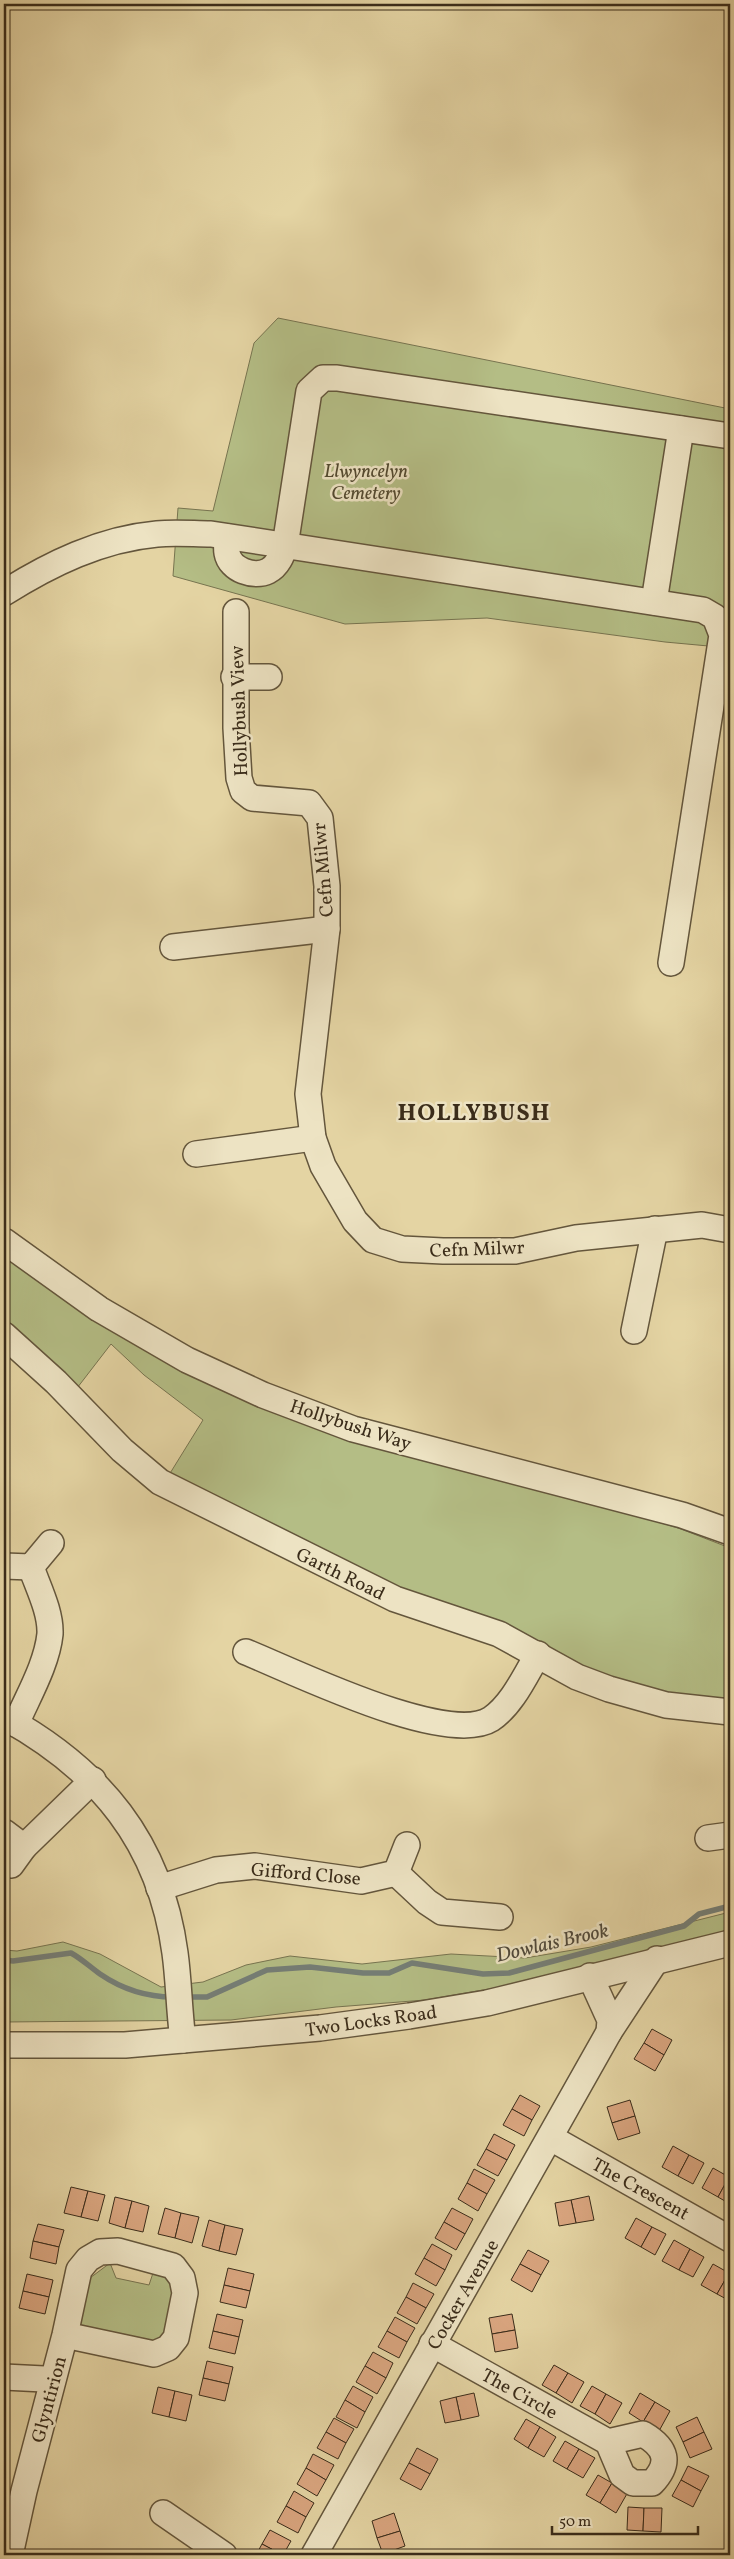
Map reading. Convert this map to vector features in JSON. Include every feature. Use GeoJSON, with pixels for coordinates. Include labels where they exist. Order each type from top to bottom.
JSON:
{"type":"FeatureCollection","features":[{"type":"Feature","properties":{"kind":"street"},"geometry":{"type":"LineString","coordinates":[[227,537],[227,554],[230,561],[242,571],[254,574],[268,571],[279,562],[285,546],[309,391],[323,378],[337,378],[730,436]]}},
{"type":"Feature","properties":{"kind":"street"},"geometry":{"type":"LineString","coordinates":[[654,602],[681,429]]}},
{"type":"Feature","properties":{"kind":"street"},"geometry":{"type":"LineString","coordinates":[[4,593],[63,558],[114,542],[157,534],[227,537],[703,610],[716,617],[722,635],[671,963]]}},
{"type":"Feature","properties":{"kind":"street","name":"Hollybush View"},"geometry":{"type":"LineString","coordinates":[[236,612],[234,678],[238,778],[243,791],[252,798],[290,800]]}},
{"type":"Feature","properties":{"kind":"street"},"geometry":{"type":"LineString","coordinates":[[234,678],[269,677]]}},
{"type":"Feature","properties":{"kind":"street","name":"Cefn Milwr"},"geometry":{"type":"LineString","coordinates":[[290,800],[309,803],[320,818],[327,886],[327,929],[308,1094],[313,1138],[323,1166],[355,1222],[373,1240],[402,1249],[515,1251],[576,1238],[655,1229],[702,1225],[730,1230]]}},
{"type":"Feature","properties":{"kind":"street","name":"Cefn Milwr"},"geometry":{"type":"LineString","coordinates":[[173,947],[327,929]]}},
{"type":"Feature","properties":{"kind":"street"},"geometry":{"type":"LineString","coordinates":[[196,1154],[313,1138]]}},
{"type":"Feature","properties":{"kind":"street"},"geometry":{"type":"LineString","coordinates":[[634,1331],[655,1229]]}},
{"type":"Feature","properties":{"kind":"street","name":"Hollybush Way"},"geometry":{"type":"LineString","coordinates":[[4,1241],[99,1310],[187,1360],[262,1394],[354,1429],[682,1515],[730,1532]]}},
{"type":"Feature","properties":{"kind":"street","name":"Garth Road"},"geometry":{"type":"LineString","coordinates":[[4,1335],[56,1382],[122,1450],[160,1482],[395,1599],[499,1634],[577,1677],[609,1689],[666,1705],[730,1712]]}},
{"type":"Feature","properties":{"kind":"street"},"geometry":{"type":"LineString","coordinates":[[31,1567],[51,1543]]}},
{"type":"Feature","properties":{"kind":"street"},"geometry":{"type":"LineString","coordinates":[[4,1566],[31,1567]]}},
{"type":"Feature","properties":{"kind":"street"},"geometry":{"type":"LineString","coordinates":[[31,1567],[47,1615],[50,1633],[46,1652],[10,1721],[41,1739],[93,1780],[124,1816],[144,1851],[159,1888],[175,1953],[183,2040]]}},
{"type":"Feature","properties":{"kind":"street"},"geometry":{"type":"LineString","coordinates":[[246,1652],[272,1673],[396,1712],[446,1724],[471,1725],[489,1720],[502,1710],[538,1654]]}},
{"type":"Feature","properties":{"kind":"street"},"geometry":{"type":"LineString","coordinates":[[4,1832],[18,1856],[93,1780]]}},
{"type":"Feature","properties":{"kind":"street"},"geometry":{"type":"LineString","coordinates":[[407,1845],[396,1873],[427,1902],[442,1912],[500,1917]]}},
{"type":"Feature","properties":{"kind":"street","name":"Gifford Close"},"geometry":{"type":"LineString","coordinates":[[159,1888],[216,1870],[255,1866],[361,1881],[396,1873]]}},
{"type":"Feature","properties":{"kind":"street","name":"Two Locks Road"},"geometry":{"type":"LineString","coordinates":[[4,2045],[125,2045],[320,2028],[410,2016],[487,2003],[590,1976],[730,1943]]}},
{"type":"Feature","properties":{"kind":"street","name":"Cocker Avenue"},"geometry":{"type":"LineString","coordinates":[[318,2554],[432,2344],[551,2138],[609,2032],[657,1960]]}},
{"type":"Feature","properties":{"kind":"street"},"geometry":{"type":"LineString","coordinates":[[590,1976],[610,2020],[609,2032]]}},
{"type":"Feature","properties":{"kind":"street","name":"The Crescent"},"geometry":{"type":"LineString","coordinates":[[551,2138],[730,2238]]}},
{"type":"Feature","properties":{"kind":"street","name":"Glyntirion"},"geometry":{"type":"LineString","coordinates":[[10,2555],[78,2270],[100,2252],[118,2251],[173,2266],[182,2278],[185,2293],[176,2338],[168,2348],[154,2354],[64,2335]]}},
{"type":"Feature","properties":{"kind":"street","name":"The Circle"},"geometry":{"type":"LineString","coordinates":[[432,2344],[608,2442]]}},
{"type":"Feature","properties":{"kind":"street"},"geometry":{"type":"LineString","coordinates":[[4,2378],[44,2379],[52,2382]]}},
{"type":"Feature","properties":{"kind":"street"},"geometry":{"type":"LineString","coordinates":[[163,2513],[224,2555]]}},
{"type":"Feature","properties":{"kind":"green space","name":"Llwyncelyn Cemetery"},"geometry":{"type":"Polygon","coordinates":[[[278,318],[730,409],[730,648],[665,642],[487,618],[345,624],[173,576],[178,508],[213,511],[254,343],[278,318]]]}},
{"type":"Feature","properties":{"kind":"green space"},"geometry":{"type":"Polygon","coordinates":[[[4,1253],[384,1449],[629,1513],[681,1529],[730,1548],[730,1709],[638,1692],[433,1605],[164,1483],[203,1420],[144,1375],[111,1344],[74,1392],[4,1337],[4,1253]]]}},
{"type":"Feature","properties":{"kind":"green space"},"geometry":{"type":"Polygon","coordinates":[[[730,1912],[730,1932],[524,1983],[425,2000],[336,2007],[231,2020],[4,2022],[4,1950],[17,1951],[63,1942],[100,1954],[161,1987],[203,1982],[246,1965],[290,1956],[362,1964],[451,1954],[525,1958],[591,1947],[730,1912]]]}},
{"type":"Feature","properties":{"kind":"green space"},"geometry":{"type":"Polygon","coordinates":[[[110,2263],[116,2278],[149,2285],[153,2273],[169,2278],[174,2293],[163,2336],[154,2345],[83,2330],[79,2321],[90,2278],[110,2263]]]}},
{"type":"Feature","properties":{"kind":"building"},"geometry":{"type":"Polygon","coordinates":[[[652,2029],[672,2040],[664,2055],[644,2043],[652,2029]]]}},
{"type":"Feature","properties":{"kind":"building"},"geometry":{"type":"Polygon","coordinates":[[[644,2043],[664,2055],[655,2071],[634,2059],[644,2043]]]}},
{"type":"Feature","properties":{"kind":"building"},"geometry":{"type":"Polygon","coordinates":[[[520,2095],[540,2106],[532,2120],[512,2109],[520,2095]]]}},
{"type":"Feature","properties":{"kind":"building"},"geometry":{"type":"Polygon","coordinates":[[[630,2100],[635,2116],[612,2123],[607,2107],[630,2100]]]}},
{"type":"Feature","properties":{"kind":"building"},"geometry":{"type":"Polygon","coordinates":[[[512,2109],[532,2120],[524,2136],[503,2125],[512,2109]]]}},
{"type":"Feature","properties":{"kind":"building"},"geometry":{"type":"Polygon","coordinates":[[[635,2116],[640,2133],[618,2140],[612,2123],[635,2116]]]}},
{"type":"Feature","properties":{"kind":"building"},"geometry":{"type":"Polygon","coordinates":[[[494,2134],[515,2145],[507,2160],[486,2149],[494,2134]]]}},
{"type":"Feature","properties":{"kind":"building"},"geometry":{"type":"Polygon","coordinates":[[[673,2146],[689,2155],[678,2176],[662,2167],[673,2146]]]}},
{"type":"Feature","properties":{"kind":"building"},"geometry":{"type":"Polygon","coordinates":[[[486,2149],[507,2160],[498,2176],[477,2165],[486,2149]]]}},
{"type":"Feature","properties":{"kind":"building"},"geometry":{"type":"Polygon","coordinates":[[[689,2155],[704,2163],[693,2184],[678,2176],[689,2155]]]}},
{"type":"Feature","properties":{"kind":"building"},"geometry":{"type":"Polygon","coordinates":[[[713,2168],[729,2177],[718,2197],[702,2188],[713,2168]]]}},
{"type":"Feature","properties":{"kind":"building"},"geometry":{"type":"Polygon","coordinates":[[[474,2169],[495,2180],[487,2194],[467,2183],[474,2169]]]}},
{"type":"Feature","properties":{"kind":"building"},"geometry":{"type":"Polygon","coordinates":[[[730,2177],[730,2204],[718,2197],[730,2177]]]}},
{"type":"Feature","properties":{"kind":"building"},"geometry":{"type":"Polygon","coordinates":[[[467,2183],[487,2194],[478,2211],[458,2199],[467,2183]]]}},
{"type":"Feature","properties":{"kind":"building"},"geometry":{"type":"Polygon","coordinates":[[[71,2187],[88,2191],[81,2217],[64,2213],[71,2187]]]}},
{"type":"Feature","properties":{"kind":"building"},"geometry":{"type":"Polygon","coordinates":[[[88,2191],[105,2195],[98,2221],[81,2217],[88,2191]]]}},
{"type":"Feature","properties":{"kind":"building"},"geometry":{"type":"Polygon","coordinates":[[[589,2196],[594,2220],[576,2223],[571,2200],[589,2196]]]}},
{"type":"Feature","properties":{"kind":"building"},"geometry":{"type":"Polygon","coordinates":[[[115,2197],[132,2201],[125,2228],[109,2223],[115,2197]]]}},
{"type":"Feature","properties":{"kind":"building"},"geometry":{"type":"Polygon","coordinates":[[[571,2200],[576,2223],[559,2226],[555,2203],[571,2200]]]}},
{"type":"Feature","properties":{"kind":"building"},"geometry":{"type":"Polygon","coordinates":[[[132,2201],[149,2206],[143,2232],[125,2228],[132,2201]]]}},
{"type":"Feature","properties":{"kind":"building"},"geometry":{"type":"Polygon","coordinates":[[[165,2208],[181,2213],[175,2238],[158,2234],[165,2208]]]}},
{"type":"Feature","properties":{"kind":"building"},"geometry":{"type":"Polygon","coordinates":[[[452,2208],[473,2219],[465,2234],[444,2222],[452,2208]]]}},
{"type":"Feature","properties":{"kind":"building"},"geometry":{"type":"Polygon","coordinates":[[[181,2213],[199,2217],[192,2243],[175,2238],[181,2213]]]}},
{"type":"Feature","properties":{"kind":"building"},"geometry":{"type":"Polygon","coordinates":[[[636,2218],[652,2227],[641,2247],[625,2238],[636,2218]]]}},
{"type":"Feature","properties":{"kind":"building"},"geometry":{"type":"Polygon","coordinates":[[[209,2220],[225,2225],[219,2251],[202,2246],[209,2220]]]}},
{"type":"Feature","properties":{"kind":"building"},"geometry":{"type":"Polygon","coordinates":[[[444,2222],[465,2234],[456,2250],[435,2238],[444,2222]]]}},
{"type":"Feature","properties":{"kind":"building"},"geometry":{"type":"Polygon","coordinates":[[[38,2224],[64,2230],[59,2247],[33,2241],[38,2224]]]}},
{"type":"Feature","properties":{"kind":"building"},"geometry":{"type":"Polygon","coordinates":[[[225,2225],[243,2229],[236,2255],[219,2251],[225,2225]]]}},
{"type":"Feature","properties":{"kind":"building"},"geometry":{"type":"Polygon","coordinates":[[[652,2227],[666,2234],[655,2255],[641,2247],[652,2227]]]}},
{"type":"Feature","properties":{"kind":"building"},"geometry":{"type":"Polygon","coordinates":[[[674,2240],[690,2249],[679,2270],[662,2261],[674,2240]]]}},
{"type":"Feature","properties":{"kind":"building"},"geometry":{"type":"Polygon","coordinates":[[[33,2241],[59,2247],[56,2264],[30,2258],[33,2241]]]}},
{"type":"Feature","properties":{"kind":"building"},"geometry":{"type":"Polygon","coordinates":[[[432,2244],[452,2255],[445,2270],[424,2258],[432,2244]]]}},
{"type":"Feature","properties":{"kind":"building"},"geometry":{"type":"Polygon","coordinates":[[[690,2249],[704,2257],[693,2277],[679,2270],[690,2249]]]}},
{"type":"Feature","properties":{"kind":"building"},"geometry":{"type":"Polygon","coordinates":[[[528,2250],[549,2261],[541,2275],[520,2264],[528,2250]]]}},
{"type":"Feature","properties":{"kind":"building"},"geometry":{"type":"Polygon","coordinates":[[[424,2258],[445,2270],[436,2286],[415,2274],[424,2258]]]}},
{"type":"Feature","properties":{"kind":"building"},"geometry":{"type":"Polygon","coordinates":[[[520,2264],[541,2275],[532,2292],[511,2280],[520,2264]]]}},
{"type":"Feature","properties":{"kind":"building"},"geometry":{"type":"Polygon","coordinates":[[[713,2264],[729,2273],[717,2294],[701,2285],[713,2264]]]}},
{"type":"Feature","properties":{"kind":"building"},"geometry":{"type":"Polygon","coordinates":[[[228,2268],[254,2274],[250,2291],[224,2285],[228,2268]]]}},
{"type":"Feature","properties":{"kind":"building"},"geometry":{"type":"Polygon","coordinates":[[[27,2274],[53,2280],[49,2297],[23,2291],[27,2274]]]}},
{"type":"Feature","properties":{"kind":"building"},"geometry":{"type":"Polygon","coordinates":[[[730,2274],[730,2301],[717,2294],[730,2274]]]}},
{"type":"Feature","properties":{"kind":"building"},"geometry":{"type":"Polygon","coordinates":[[[413,2283],[434,2294],[426,2308],[406,2297],[413,2283]]]}},
{"type":"Feature","properties":{"kind":"building"},"geometry":{"type":"Polygon","coordinates":[[[224,2285],[250,2291],[246,2308],[220,2302],[224,2285]]]}},
{"type":"Feature","properties":{"kind":"building"},"geometry":{"type":"Polygon","coordinates":[[[23,2291],[49,2297],[45,2314],[19,2308],[23,2291]]]}},
{"type":"Feature","properties":{"kind":"building"},"geometry":{"type":"Polygon","coordinates":[[[406,2297],[426,2308],[417,2324],[397,2313],[406,2297]]]}},
{"type":"Feature","properties":{"kind":"building"},"geometry":{"type":"Polygon","coordinates":[[[217,2314],[243,2320],[239,2337],[213,2331],[217,2314]]]}},
{"type":"Feature","properties":{"kind":"building"},"geometry":{"type":"Polygon","coordinates":[[[512,2314],[515,2330],[492,2334],[489,2318],[512,2314]]]}},
{"type":"Feature","properties":{"kind":"building"},"geometry":{"type":"Polygon","coordinates":[[[395,2317],[415,2328],[407,2342],[387,2331],[395,2317]]]}},
{"type":"Feature","properties":{"kind":"building"},"geometry":{"type":"Polygon","coordinates":[[[515,2330],[518,2348],[495,2352],[492,2334],[515,2330]]]}},
{"type":"Feature","properties":{"kind":"building"},"geometry":{"type":"Polygon","coordinates":[[[213,2331],[239,2337],[235,2354],[209,2348],[213,2331]]]}},
{"type":"Feature","properties":{"kind":"building"},"geometry":{"type":"Polygon","coordinates":[[[387,2331],[407,2342],[399,2358],[378,2347],[387,2331]]]}},
{"type":"Feature","properties":{"kind":"building"},"geometry":{"type":"Polygon","coordinates":[[[373,2352],[393,2363],[386,2378],[365,2366],[373,2352]]]}},
{"type":"Feature","properties":{"kind":"building"},"geometry":{"type":"Polygon","coordinates":[[[207,2361],[233,2367],[229,2384],[203,2378],[207,2361]]]}},
{"type":"Feature","properties":{"kind":"building"},"geometry":{"type":"Polygon","coordinates":[[[554,2365],[568,2373],[556,2393],[542,2385],[554,2365]]]}},
{"type":"Feature","properties":{"kind":"building"},"geometry":{"type":"Polygon","coordinates":[[[365,2366],[386,2378],[377,2394],[356,2382],[365,2366]]]}},
{"type":"Feature","properties":{"kind":"building"},"geometry":{"type":"Polygon","coordinates":[[[568,2373],[584,2382],[572,2403],[556,2393],[568,2373]]]}},
{"type":"Feature","properties":{"kind":"building"},"geometry":{"type":"Polygon","coordinates":[[[203,2378],[229,2384],[225,2401],[199,2395],[203,2378]]]}},
{"type":"Feature","properties":{"kind":"building"},"geometry":{"type":"Polygon","coordinates":[[[353,2386],[373,2397],[365,2412],[345,2400],[353,2386]]]}},
{"type":"Feature","properties":{"kind":"building"},"geometry":{"type":"Polygon","coordinates":[[[592,2386],[606,2394],[595,2414],[580,2406],[592,2386]]]}},
{"type":"Feature","properties":{"kind":"building"},"geometry":{"type":"Polygon","coordinates":[[[158,2387],[175,2391],[169,2417],[152,2413],[158,2387]]]}},
{"type":"Feature","properties":{"kind":"building"},"geometry":{"type":"Polygon","coordinates":[[[175,2391],[192,2395],[186,2421],[169,2417],[175,2391]]]}},
{"type":"Feature","properties":{"kind":"building"},"geometry":{"type":"Polygon","coordinates":[[[474,2393],[479,2416],[461,2420],[456,2397],[474,2393]]]}},
{"type":"Feature","properties":{"kind":"building"},"geometry":{"type":"Polygon","coordinates":[[[640,2393],[655,2402],[643,2422],[629,2413],[640,2393]]]}},
{"type":"Feature","properties":{"kind":"building"},"geometry":{"type":"Polygon","coordinates":[[[606,2394],[622,2403],[610,2424],[595,2414],[606,2394]]]}},
{"type":"Feature","properties":{"kind":"building"},"geometry":{"type":"Polygon","coordinates":[[[456,2397],[461,2420],[445,2423],[440,2401],[456,2397]]]}},
{"type":"Feature","properties":{"kind":"building"},"geometry":{"type":"Polygon","coordinates":[[[345,2400],[365,2412],[357,2428],[336,2417],[345,2400]]]}},
{"type":"Feature","properties":{"kind":"building"},"geometry":{"type":"Polygon","coordinates":[[[655,2402],[670,2411],[659,2431],[643,2422],[655,2402]]]}},
{"type":"Feature","properties":{"kind":"building"},"geometry":{"type":"Polygon","coordinates":[[[697,2417],[704,2432],[683,2442],[676,2427],[697,2417]]]}},
{"type":"Feature","properties":{"kind":"building"},"geometry":{"type":"Polygon","coordinates":[[[334,2418],[354,2429],[346,2443],[326,2432],[334,2418]]]}},
{"type":"Feature","properties":{"kind":"building"},"geometry":{"type":"Polygon","coordinates":[[[526,2419],[540,2427],[528,2448],[514,2439],[526,2419]]]}},
{"type":"Feature","properties":{"kind":"building"},"geometry":{"type":"Polygon","coordinates":[[[540,2427],[556,2437],[544,2457],[528,2448],[540,2427]]]}},
{"type":"Feature","properties":{"kind":"building"},"geometry":{"type":"Polygon","coordinates":[[[326,2432],[346,2443],[338,2459],[317,2448],[326,2432]]]}},
{"type":"Feature","properties":{"kind":"building"},"geometry":{"type":"Polygon","coordinates":[[[704,2432],[712,2449],[690,2458],[683,2442],[704,2432]]]}},
{"type":"Feature","properties":{"kind":"building"},"geometry":{"type":"Polygon","coordinates":[[[565,2441],[579,2449],[567,2469],[553,2461],[565,2441]]]}},
{"type":"Feature","properties":{"kind":"building"},"geometry":{"type":"Polygon","coordinates":[[[417,2448],[438,2459],[430,2474],[409,2463],[417,2448]]]}},
{"type":"Feature","properties":{"kind":"building"},"geometry":{"type":"Polygon","coordinates":[[[579,2449],[595,2458],[583,2478],[567,2469],[579,2449]]]}},
{"type":"Feature","properties":{"kind":"building"},"geometry":{"type":"Polygon","coordinates":[[[313,2454],[334,2465],[326,2480],[306,2468],[313,2454]]]}},
{"type":"Feature","properties":{"kind":"building"},"geometry":{"type":"Polygon","coordinates":[[[409,2463],[430,2474],[421,2490],[400,2479],[409,2463]]]}},
{"type":"Feature","properties":{"kind":"building"},"geometry":{"type":"Polygon","coordinates":[[[688,2466],[709,2476],[701,2491],[681,2480],[688,2466]]]}},
{"type":"Feature","properties":{"kind":"building"},"geometry":{"type":"Polygon","coordinates":[[[306,2468],[326,2480],[317,2496],[297,2484],[306,2468]]]}},
{"type":"Feature","properties":{"kind":"building"},"geometry":{"type":"Polygon","coordinates":[[[598,2475],[612,2483],[600,2503],[586,2495],[598,2475]]]}},
{"type":"Feature","properties":{"kind":"building"},"geometry":{"type":"Polygon","coordinates":[[[681,2480],[701,2491],[693,2507],[672,2496],[681,2480]]]}},
{"type":"Feature","properties":{"kind":"building"},"geometry":{"type":"Polygon","coordinates":[[[612,2483],[628,2492],[616,2513],[600,2503],[612,2483]]]}},
{"type":"Feature","properties":{"kind":"building"},"geometry":{"type":"Polygon","coordinates":[[[294,2491],[314,2503],[306,2517],[286,2506],[294,2491]]]}},
{"type":"Feature","properties":{"kind":"building"},"geometry":{"type":"Polygon","coordinates":[[[286,2506],[306,2517],[298,2533],[277,2522],[286,2506]]]}},
{"type":"Feature","properties":{"kind":"building"},"geometry":{"type":"Polygon","coordinates":[[[628,2507],[644,2508],[643,2531],[627,2530],[628,2507]]]}},
{"type":"Feature","properties":{"kind":"building"},"geometry":{"type":"Polygon","coordinates":[[[644,2508],[662,2508],[661,2532],[643,2531],[644,2508]]]}},
{"type":"Feature","properties":{"kind":"building"},"geometry":{"type":"Polygon","coordinates":[[[394,2513],[400,2531],[377,2538],[372,2521],[394,2513]]]}},
{"type":"Feature","properties":{"kind":"building"},"geometry":{"type":"Polygon","coordinates":[[[270,2530],[291,2541],[283,2555],[262,2544],[270,2530]]]}},
{"type":"Feature","properties":{"kind":"building"},"geometry":{"type":"Polygon","coordinates":[[[400,2531],[405,2546],[383,2554],[377,2538],[400,2531]]]}},
{"type":"Feature","properties":{"kind":"building"},"geometry":{"type":"Polygon","coordinates":[[[262,2544],[283,2555],[256,2555],[262,2544]]]}},
{"type":"Feature","properties":{"kind":"waterway","name":"Dowlais Brook"},"geometry":{"type":"LineString","coordinates":[[185,1997],[207,1997],[267,1970],[310,1967],[363,1973],[389,1973],[412,1963],[483,1974],[509,1973],[684,1926],[699,1914],[730,1906]]}},
{"type":"Feature","properties":{"kind":"waterway","name":"Dowlais Brook"},"geometry":{"type":"LineString","coordinates":[[4,1960],[13,1961],[71,1953],[100,1974],[126,1988],[154,1996],[173,1997]]}},
{"type":"Feature","properties":{"kind":"district","name":"HOLLYBUSH"},"geometry":{"type":"Point","coordinates":[474,1112]}}]}
